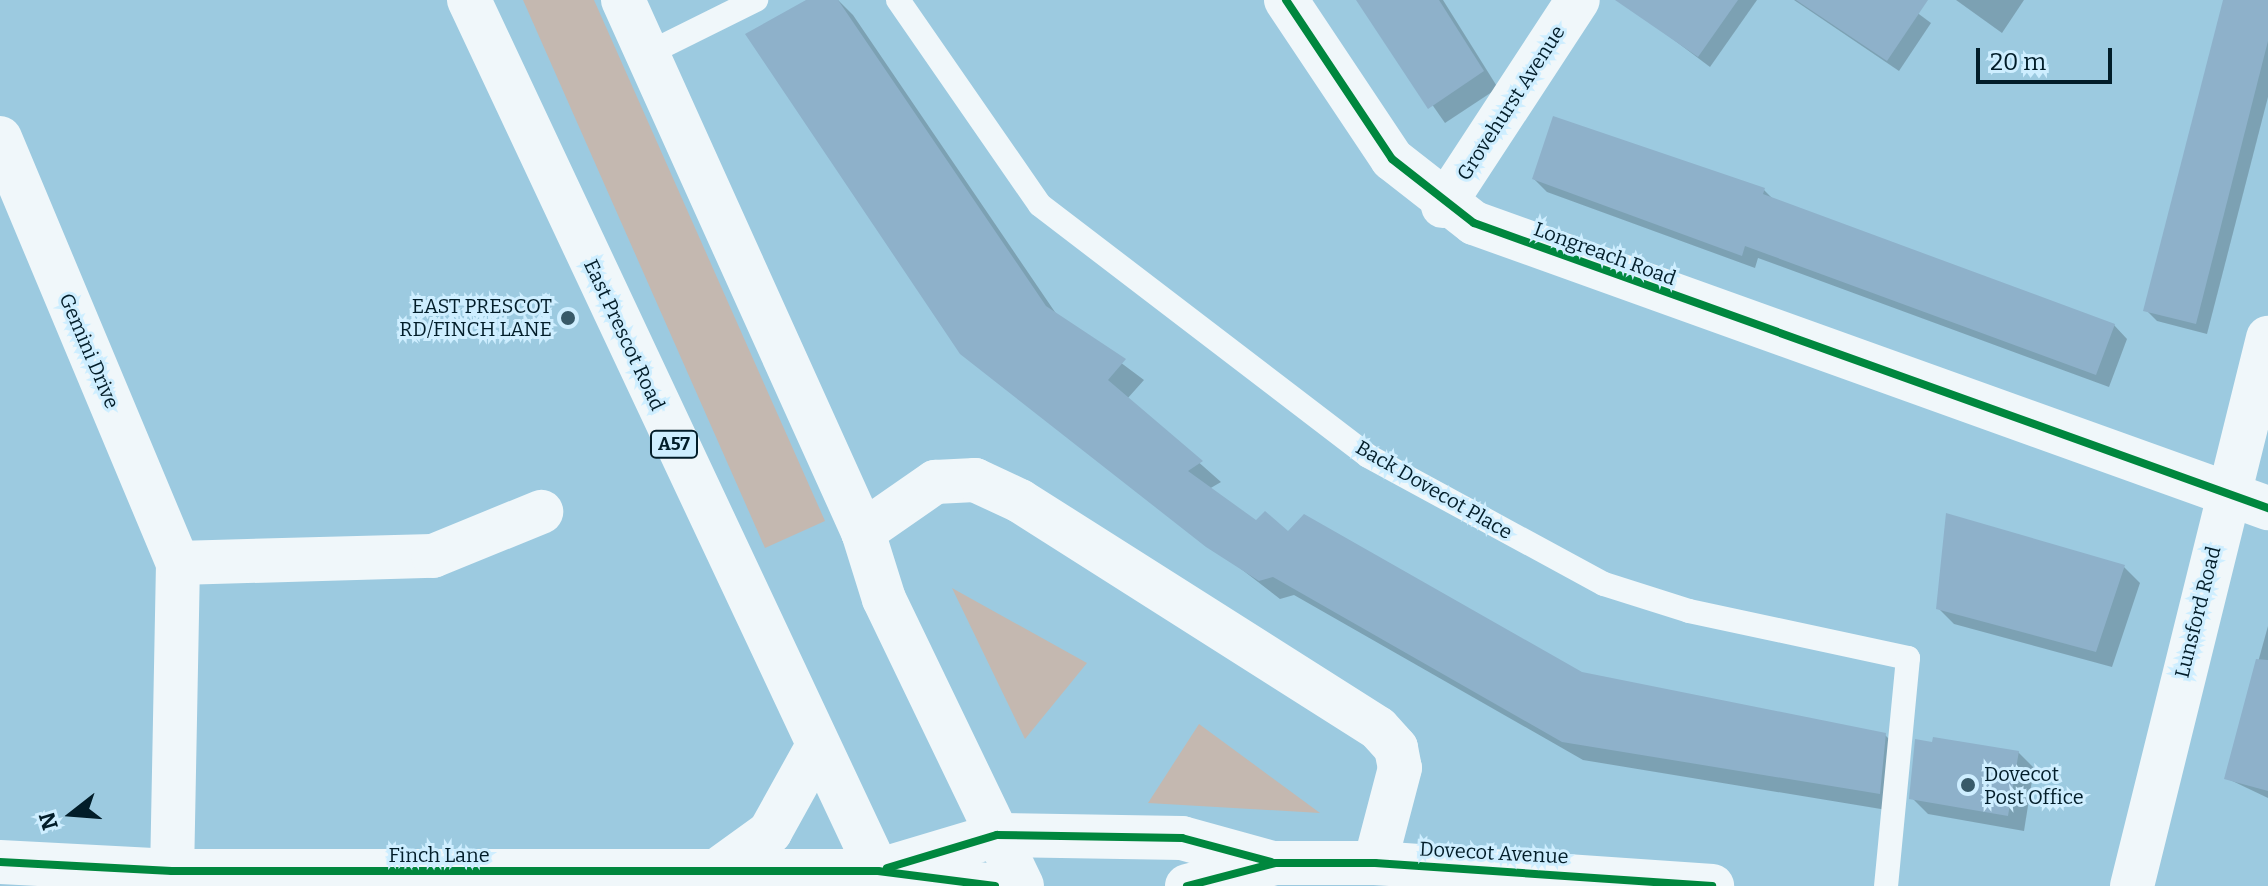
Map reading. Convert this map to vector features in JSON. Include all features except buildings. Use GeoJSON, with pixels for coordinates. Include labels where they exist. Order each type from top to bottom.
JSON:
{"type":"FeatureCollection","features":[{"type":"Feature","properties":{"kind":"main road","name":"East Prescot Road"},"geometry":{"type":"LineString","coordinates":[[469,0],[816,749],[882,878]]}},
{"type":"Feature","properties":{"kind":"main road"},"geometry":{"type":"LineString","coordinates":[[623,0],[863,532],[884,599],[1022,886]]}},
{"type":"Feature","properties":{"kind":"main road"},"geometry":{"type":"LineString","coordinates":[[1286,0],[1392,159],[1459,214]]}},
{"type":"Feature","properties":{"kind":"main road","name":"Grovehurst Avenue"},"geometry":{"type":"LineString","coordinates":[[1459,214],[1578,0]]}},
{"type":"Feature","properties":{"kind":"main road","name":"Gemini Drive"},"geometry":{"type":"LineString","coordinates":[[4,160],[178,563],[172,871]]}},
{"type":"Feature","properties":{"kind":"main road","name":"Longreach Road"},"geometry":{"type":"LineString","coordinates":[[1459,214],[2226,497],[2268,508]]}},
{"type":"Feature","properties":{"kind":"main road","name":"Lunsford Road"},"geometry":{"type":"LineString","coordinates":[[2132,886],[2226,497],[2268,338]]}},
{"type":"Feature","properties":{"kind":"main road"},"geometry":{"type":"LineString","coordinates":[[863,532],[935,482],[975,480],[1020,501],[1378,728],[1396,748],[1400,768],[1375,863]]}},
{"type":"Feature","properties":{"kind":"main road"},"geometry":{"type":"LineString","coordinates":[[178,563],[433,556],[541,512]]}},
{"type":"Feature","properties":{"kind":"main road"},"geometry":{"type":"LineString","coordinates":[[716,871],[770,832],[816,749]]}},
{"type":"Feature","properties":{"kind":"main road"},"geometry":{"type":"LineString","coordinates":[[981,885],[997,835]]}},
{"type":"Feature","properties":{"kind":"main road","name":"Dovecot Avenue"},"geometry":{"type":"LineString","coordinates":[[997,835],[1182,838],[1275,863]]}},
{"type":"Feature","properties":{"kind":"main road","name":"Finch Lane"},"geometry":{"type":"LineString","coordinates":[[882,878],[997,835]]}},
{"type":"Feature","properties":{"kind":"main road","name":"Finch Lane"},"geometry":{"type":"LineString","coordinates":[[0,862],[172,871],[716,871],[981,885]]}},
{"type":"Feature","properties":{"kind":"main road","name":"Dovecot Avenue"},"geometry":{"type":"LineString","coordinates":[[1187,886],[1275,863],[1375,863],[1712,886]]}},
{"type":"Feature","properties":{"kind":"lane"},"geometry":{"type":"LineString","coordinates":[[647,54],[756,0]]}},
{"type":"Feature","properties":{"kind":"lane","name":"Back Dovecot Place"},"geometry":{"type":"LineString","coordinates":[[898,0],[1040,205],[1368,456],[1604,584],[1689,611],[1908,658],[1886,886]]}},
{"type":"Feature","properties":{"kind":"shaded area"},"geometry":{"type":"Polygon","coordinates":[[[523,0],[594,0],[825,521],[765,548],[523,0]]]}},
{"type":"Feature","properties":{"kind":"shaded area"},"geometry":{"type":"Polygon","coordinates":[[[952,588],[1087,663],[1025,739],[952,588]]]}},
{"type":"Feature","properties":{"kind":"shaded area"},"geometry":{"type":"Polygon","coordinates":[[[1199,724],[1320,813],[1148,803],[1199,724]]]}},
{"type":"Feature","properties":{"kind":"cycle path"},"geometry":{"type":"LineString","coordinates":[[1286,0],[1392,159],[1474,223],[2268,508]]}},
{"type":"Feature","properties":{"kind":"cycle path"},"geometry":{"type":"LineString","coordinates":[[887,868],[997,835],[1182,838],[1271,862]]}},
{"type":"Feature","properties":{"kind":"cycle path"},"geometry":{"type":"LineString","coordinates":[[0,862],[172,871],[878,871],[995,886]]}},
{"type":"Feature","properties":{"kind":"cycle path"},"geometry":{"type":"LineString","coordinates":[[1187,886],[1275,863],[1375,863],[1712,886]]}},
{"type":"Feature","properties":{"kind":"place","name":"EAST PRESCOT RD/FINCH LANE"},"geometry":{"type":"Point","coordinates":[568,318]}},
{"type":"Feature","properties":{"kind":"place","name":"Dovecot Post Office"},"geometry":{"type":"Point","coordinates":[1968,785]}}]}
